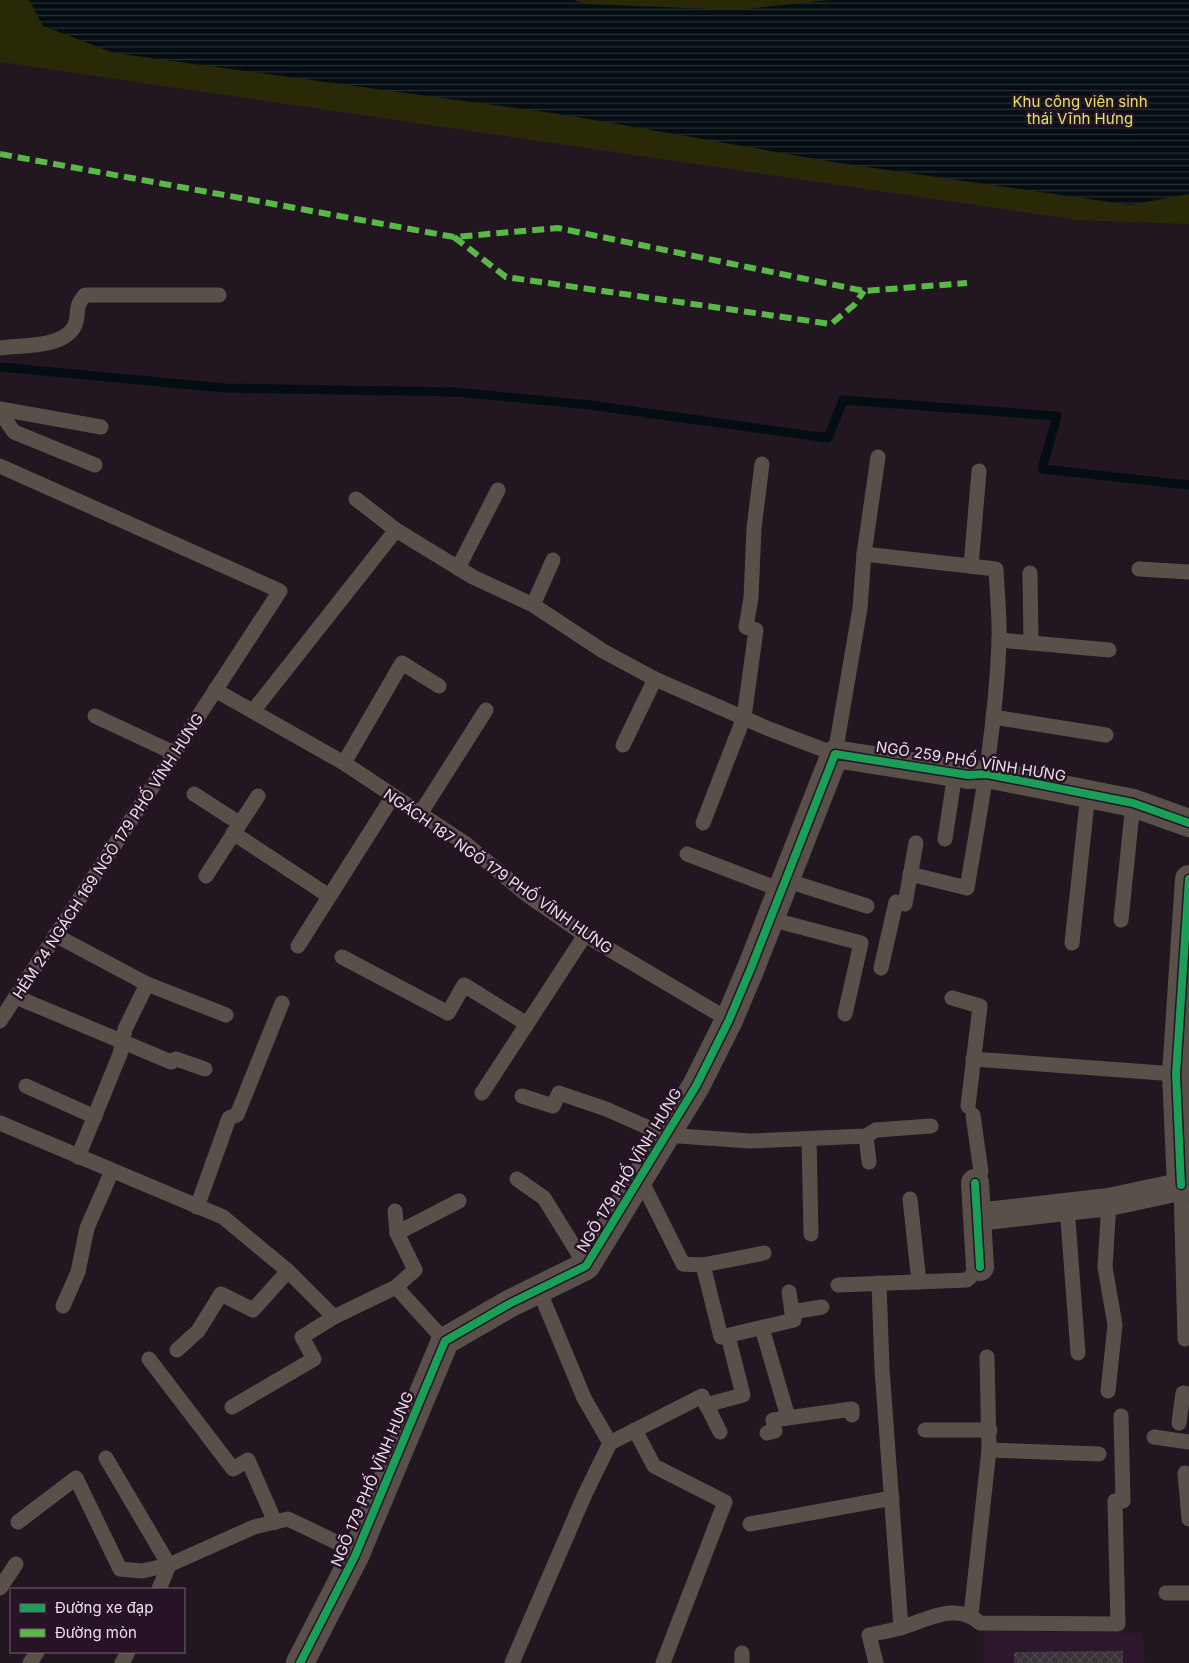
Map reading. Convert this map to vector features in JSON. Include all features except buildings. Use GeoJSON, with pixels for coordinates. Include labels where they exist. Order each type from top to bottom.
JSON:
{"type":"FeatureCollection","features":[{"type":"Feature","properties":{"kind":"street","name":"NGÕ 259 PHỐ VĨNH HƯNG"},"geometry":{"type":"LineString","coordinates":[[835,754],[955,773],[986,774],[1088,793],[1134,803],[1189,823]]}},
{"type":"Feature","properties":{"kind":"street","name":"NGÕ 179 PHỐ VĨNH HƯNG"},"geometry":{"type":"LineString","coordinates":[[300,1663],[357,1552],[445,1341],[586,1266],[696,1086],[729,1020],[835,754]]}},
{"type":"Feature","properties":{"kind":"street"},"geometry":{"type":"LineString","coordinates":[[977,1217],[1109,1202],[1185,1185],[1176,1074],[1189,879]]}},
{"type":"Feature","properties":{"kind":"street"},"geometry":{"type":"LineString","coordinates":[[975,1183],[980,1267]]}},
{"type":"Feature","properties":{"kind":"lane"},"geometry":{"type":"LineString","coordinates":[[0,348],[49,342],[67,335],[75,326],[77,304],[85,295],[219,295]]}},
{"type":"Feature","properties":{"kind":"lane"},"geometry":{"type":"LineString","coordinates":[[0,411],[101,427]]}},
{"type":"Feature","properties":{"kind":"lane"},"geometry":{"type":"LineString","coordinates":[[0,411],[14,432],[95,465]]}},
{"type":"Feature","properties":{"kind":"lane"},"geometry":{"type":"LineString","coordinates":[[835,754],[860,608],[864,554],[878,457]]}},
{"type":"Feature","properties":{"kind":"lane"},"geometry":{"type":"LineString","coordinates":[[703,823],[744,718],[756,630],[746,627],[751,598],[754,528],[762,464]]}},
{"type":"Feature","properties":{"kind":"lane"},"geometry":{"type":"LineString","coordinates":[[0,466],[280,591],[215,690]]}},
{"type":"Feature","properties":{"kind":"lane"},"geometry":{"type":"LineString","coordinates":[[971,566],[979,471]]}},
{"type":"Feature","properties":{"kind":"lane"},"geometry":{"type":"LineString","coordinates":[[458,568],[498,490]]}},
{"type":"Feature","properties":{"kind":"lane","name":"NGÕ 259 PHỐ VĨNH HƯNG"},"geometry":{"type":"LineString","coordinates":[[356,499],[396,530],[473,578],[534,605],[603,650],[655,679],[744,718],[835,754]]}},
{"type":"Feature","properties":{"kind":"lane"},"geometry":{"type":"LineString","coordinates":[[253,711],[396,530]]}},
{"type":"Feature","properties":{"kind":"lane","name":"NGÕ 259 PHỐ VĨNH HƯNG"},"geometry":{"type":"LineString","coordinates":[[864,554],[996,569],[999,640],[986,774]]}},
{"type":"Feature","properties":{"kind":"lane"},"geometry":{"type":"LineString","coordinates":[[534,605],[553,560]]}},
{"type":"Feature","properties":{"kind":"lane"},"geometry":{"type":"LineString","coordinates":[[1139,569],[1189,572]]}},
{"type":"Feature","properties":{"kind":"lane"},"geometry":{"type":"LineString","coordinates":[[1030,573],[1031,644]]}},
{"type":"Feature","properties":{"kind":"lane"},"geometry":{"type":"LineString","coordinates":[[999,640],[1109,650]]}},
{"type":"Feature","properties":{"kind":"lane"},"geometry":{"type":"LineString","coordinates":[[344,763],[402,663],[439,686]]}},
{"type":"Feature","properties":{"kind":"lane"},"geometry":{"type":"LineString","coordinates":[[623,745],[655,679]]}},
{"type":"Feature","properties":{"kind":"lane","name":"NGÁCH 187 NGÕ 179 PHỐ VĨNH HƯNG"},"geometry":{"type":"LineString","coordinates":[[215,690],[344,763],[466,844],[526,894],[584,935],[729,1020]]}},
{"type":"Feature","properties":{"kind":"lane","name":"HẺM 24 NGÁCH 169 NGÕ 179 PHỐ VĨNH HƯNG"},"geometry":{"type":"LineString","coordinates":[[0,1021],[54,935],[215,690]]}},
{"type":"Feature","properties":{"kind":"lane"},"geometry":{"type":"LineString","coordinates":[[420,814],[486,710]]}},
{"type":"Feature","properties":{"kind":"lane"},"geometry":{"type":"LineString","coordinates":[[95,716],[174,753]]}},
{"type":"Feature","properties":{"kind":"lane"},"geometry":{"type":"LineString","coordinates":[[993,717],[1106,735]]}},
{"type":"Feature","properties":{"kind":"lane"},"geometry":{"type":"LineString","coordinates":[[945,839],[955,773]]}},
{"type":"Feature","properties":{"kind":"lane"},"geometry":{"type":"LineString","coordinates":[[910,874],[967,888],[986,774]]}},
{"type":"Feature","properties":{"kind":"lane"},"geometry":{"type":"LineString","coordinates":[[1072,943],[1088,793]]}},
{"type":"Feature","properties":{"kind":"lane"},"geometry":{"type":"LineString","coordinates":[[194,794],[236,828],[329,896]]}},
{"type":"Feature","properties":{"kind":"lane"},"geometry":{"type":"LineString","coordinates":[[206,876],[258,796]]}},
{"type":"Feature","properties":{"kind":"lane"},"geometry":{"type":"LineString","coordinates":[[298,946],[393,796]]}},
{"type":"Feature","properties":{"kind":"lane"},"geometry":{"type":"LineString","coordinates":[[1121,920],[1134,803]]}},
{"type":"Feature","properties":{"kind":"lane"},"geometry":{"type":"LineString","coordinates":[[880,968],[896,902],[905,904],[916,843]]}},
{"type":"Feature","properties":{"kind":"lane"},"geometry":{"type":"LineString","coordinates":[[687,854],[783,885],[867,906]]}},
{"type":"Feature","properties":{"kind":"lane"},"geometry":{"type":"LineString","coordinates":[[770,919],[861,943],[845,1014]]}},
{"type":"Feature","properties":{"kind":"lane"},"geometry":{"type":"LineString","coordinates":[[54,935],[147,984],[226,1015]]}},
{"type":"Feature","properties":{"kind":"lane"},"geometry":{"type":"LineString","coordinates":[[482,1093],[584,935]]}},
{"type":"Feature","properties":{"kind":"lane"},"geometry":{"type":"LineString","coordinates":[[342,957],[448,1013],[464,985],[527,1024]]}},
{"type":"Feature","properties":{"kind":"lane"},"geometry":{"type":"LineString","coordinates":[[78,1157],[123,1042],[125,1029],[147,984]]}},
{"type":"Feature","properties":{"kind":"lane"},"geometry":{"type":"LineString","coordinates":[[16,997],[171,1062],[176,1059],[205,1069]]}},
{"type":"Feature","properties":{"kind":"lane"},"geometry":{"type":"LineString","coordinates":[[952,998],[980,1006],[973,1059],[970,1110],[981,1172],[975,1183]]}},
{"type":"Feature","properties":{"kind":"lane"},"geometry":{"type":"LineString","coordinates":[[198,1207],[229,1118],[237,1115],[282,1003]]}},
{"type":"Feature","properties":{"kind":"lane"},"geometry":{"type":"LineString","coordinates":[[973,1059],[1176,1074]]}},
{"type":"Feature","properties":{"kind":"lane"},"geometry":{"type":"LineString","coordinates":[[26,1086],[94,1116]]}},
{"type":"Feature","properties":{"kind":"lane"},"geometry":{"type":"LineString","coordinates":[[522,1096],[553,1106],[559,1093],[606,1109],[665,1135],[750,1141],[866,1136],[876,1130],[931,1126]]}},
{"type":"Feature","properties":{"kind":"lane"},"geometry":{"type":"LineString","coordinates":[[0,1123],[222,1217],[288,1271],[334,1316]]}},
{"type":"Feature","properties":{"kind":"lane"},"geometry":{"type":"LineString","coordinates":[[866,1136],[869,1162]]}},
{"type":"Feature","properties":{"kind":"lane"},"geometry":{"type":"LineString","coordinates":[[809,1138],[811,1234]]}},
{"type":"Feature","properties":{"kind":"lane"},"geometry":{"type":"LineString","coordinates":[[63,1306],[78,1272],[87,1228],[112,1171]]}},
{"type":"Feature","properties":{"kind":"lane"},"geometry":{"type":"LineString","coordinates":[[640,1178],[683,1264],[703,1265],[764,1253]]}},
{"type":"Feature","properties":{"kind":"lane"},"geometry":{"type":"LineString","coordinates":[[517,1179],[544,1198],[586,1266]]}},
{"type":"Feature","properties":{"kind":"lane"},"geometry":{"type":"LineString","coordinates":[[1185,1185],[1185,1338]]}},
{"type":"Feature","properties":{"kind":"lane"},"geometry":{"type":"LineString","coordinates":[[910,1200],[919,1282]]}},
{"type":"Feature","properties":{"kind":"lane"},"geometry":{"type":"LineString","coordinates":[[397,1233],[459,1201]]}},
{"type":"Feature","properties":{"kind":"lane"},"geometry":{"type":"LineString","coordinates":[[1108,1391],[1115,1325],[1105,1267],[1109,1202]]}},
{"type":"Feature","properties":{"kind":"lane"},"geometry":{"type":"LineString","coordinates":[[1067,1207],[1078,1353]]}},
{"type":"Feature","properties":{"kind":"lane"},"geometry":{"type":"LineString","coordinates":[[232,1407],[314,1359],[302,1337],[334,1316],[396,1288],[415,1270],[397,1233],[395,1211]]}},
{"type":"Feature","properties":{"kind":"lane"},"geometry":{"type":"LineString","coordinates":[[703,1265],[721,1337],[794,1320],[789,1292]]}},
{"type":"Feature","properties":{"kind":"lane"},"geometry":{"type":"LineString","coordinates":[[838,1285],[967,1280],[980,1267]]}},
{"type":"Feature","properties":{"kind":"lane"},"geometry":{"type":"LineString","coordinates":[[177,1350],[198,1331],[221,1294],[253,1310],[288,1271]]}},
{"type":"Feature","properties":{"kind":"lane"},"geometry":{"type":"LineString","coordinates":[[879,1283],[882,1369],[901,1628]]}},
{"type":"Feature","properties":{"kind":"lane"},"geometry":{"type":"LineString","coordinates":[[396,1288],[445,1341]]}},
{"type":"Feature","properties":{"kind":"lane"},"geometry":{"type":"LineString","coordinates":[[539,1290],[584,1398],[610,1442]]}},
{"type":"Feature","properties":{"kind":"lane"},"geometry":{"type":"LineString","coordinates":[[792,1312],[822,1307]]}},
{"type":"Feature","properties":{"kind":"lane"},"geometry":{"type":"LineString","coordinates":[[762,1328],[788,1417]]}},
{"type":"Feature","properties":{"kind":"lane"},"geometry":{"type":"LineString","coordinates":[[706,1405],[743,1395],[728,1336]]}},
{"type":"Feature","properties":{"kind":"lane"},"geometry":{"type":"LineString","coordinates":[[971,1615],[989,1450],[990,1430],[986,1357]]}},
{"type":"Feature","properties":{"kind":"lane"},"geometry":{"type":"LineString","coordinates":[[149,1359],[233,1469],[248,1460],[275,1522]]}},
{"type":"Feature","properties":{"kind":"lane"},"geometry":{"type":"LineString","coordinates":[[1179,1423],[1183,1393],[1189,1394]]}},
{"type":"Feature","properties":{"kind":"lane"},"geometry":{"type":"LineString","coordinates":[[512,1663],[584,1494],[610,1442],[702,1396],[720,1432]]}},
{"type":"Feature","properties":{"kind":"lane"},"geometry":{"type":"LineString","coordinates":[[767,1433],[775,1431],[773,1420],[852,1409],[852,1415]]}},
{"type":"Feature","properties":{"kind":"lane"},"geometry":{"type":"LineString","coordinates":[[876,1663],[869,1634],[901,1628],[945,1613],[971,1615],[980,1623],[1118,1624],[1115,1501],[1123,1501],[1121,1416]]}},
{"type":"Feature","properties":{"kind":"lane"},"geometry":{"type":"LineString","coordinates":[[635,1430],[654,1466],[725,1502],[662,1663]]}},
{"type":"Feature","properties":{"kind":"lane"},"geometry":{"type":"LineString","coordinates":[[925,1430],[990,1430]]}},
{"type":"Feature","properties":{"kind":"lane"},"geometry":{"type":"LineString","coordinates":[[1154,1437],[1189,1442]]}},
{"type":"Feature","properties":{"kind":"lane"},"geometry":{"type":"LineString","coordinates":[[989,1450],[1099,1454]]}},
{"type":"Feature","properties":{"kind":"lane"},"geometry":{"type":"LineString","coordinates":[[106,1458],[169,1565]]}},
{"type":"Feature","properties":{"kind":"lane"},"geometry":{"type":"LineString","coordinates":[[1185,1473],[1189,1519]]}},
{"type":"Feature","properties":{"kind":"lane"},"geometry":{"type":"LineString","coordinates":[[18,1522],[76,1478],[120,1568],[142,1571],[169,1565],[254,1527],[288,1519],[357,1552]]}},
{"type":"Feature","properties":{"kind":"lane"},"geometry":{"type":"LineString","coordinates":[[750,1524],[892,1498]]}},
{"type":"Feature","properties":{"kind":"lane"},"geometry":{"type":"LineString","coordinates":[[0,1588],[16,1564]]}},
{"type":"Feature","properties":{"kind":"lane"},"geometry":{"type":"LineString","coordinates":[[159,1588],[169,1565]]}},
{"type":"Feature","properties":{"kind":"lane"},"geometry":{"type":"LineString","coordinates":[[1166,1593],[1189,1593]]}},
{"type":"Feature","properties":{"kind":"shaded area","name":"Khu công viên sinh thái Vĩnh Hưng"},"geometry":{"type":"Polygon","coordinates":[[[29,0],[575,0],[586,4],[736,10],[829,0],[1189,0],[1189,194],[1130,205],[833,162],[560,114],[114,53],[43,26],[29,0]]]}},
{"type":"Feature","properties":{"kind":"shaded area"},"geometry":{"type":"Polygon","coordinates":[[[983,1630],[1143,1633],[1145,1663],[983,1663],[983,1630]]]}},
{"type":"Feature","properties":{"kind":"green space","name":"Khu công viên sinh thái Vĩnh Hưng"},"geometry":{"type":"Polygon","coordinates":[[[0,0],[1189,0],[1189,224],[1077,220],[0,62],[0,0]]]}},
{"type":"Feature","properties":{"kind":"waterway"},"geometry":{"type":"LineString","coordinates":[[0,367],[224,388],[455,392],[590,405],[828,438],[843,400],[1057,416],[1042,469],[1189,485]]}},
{"type":"Feature","properties":{"kind":"marked path"},"geometry":{"type":"LineString","coordinates":[[0,154],[454,237],[558,228],[864,291],[967,283]]}},
{"type":"Feature","properties":{"kind":"marked path"},"geometry":{"type":"LineString","coordinates":[[454,237],[506,277],[831,324],[854,305],[864,291]]}},
{"type":"Feature","properties":{"kind":"cycle path"},"geometry":{"type":"LineString","coordinates":[[300,1663],[355,1556],[445,1341],[509,1304],[586,1266],[696,1086],[729,1020],[751,968],[835,754],[968,775],[987,774],[1133,803],[1189,823]]}},
{"type":"Feature","properties":{"kind":"cycle path"},"geometry":{"type":"LineString","coordinates":[[1181,1185],[1176,1074],[1189,879]]}},
{"type":"Feature","properties":{"kind":"cycle path"},"geometry":{"type":"LineString","coordinates":[[975,1183],[980,1267]]}}]}
